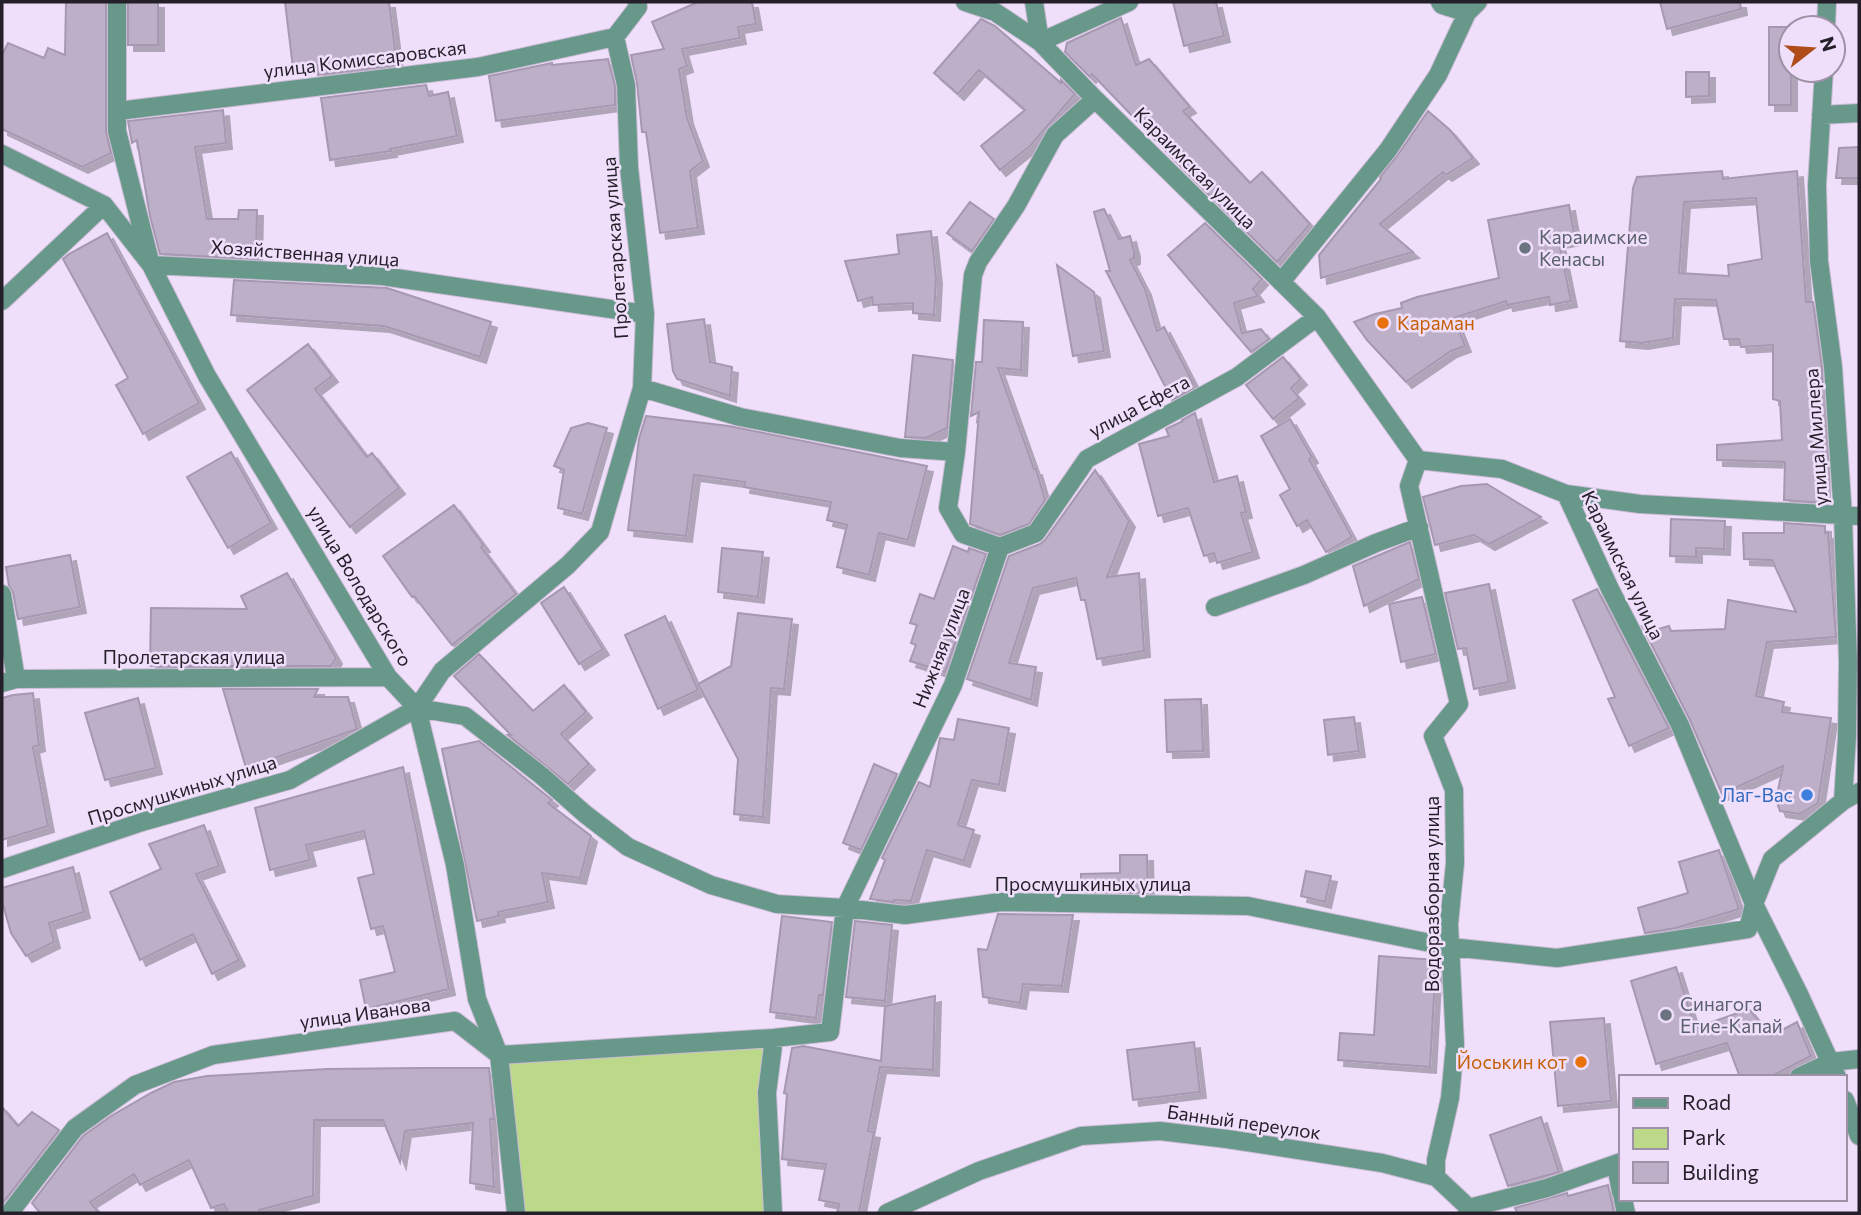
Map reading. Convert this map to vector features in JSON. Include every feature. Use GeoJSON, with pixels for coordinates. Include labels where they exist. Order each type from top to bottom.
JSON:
{"type":"FeatureCollection","features":[{"type":"Feature","properties":{"kind":"street","name":"улица Володарского"},"geometry":{"type":"LineString","coordinates":[[117,2],[117,131],[151,265],[207,376],[388,677],[417,708],[455,865],[477,999],[499,1055],[516,1213]]}},
{"type":"Feature","properties":{"kind":"street","name":"Караимская улица"},"geometry":{"type":"LineString","coordinates":[[965,2],[995,12],[1040,42],[1317,317],[1418,460],[1502,469],[1566,494],[1610,589],[1680,725],[1755,905],[1834,1069]]}},
{"type":"Feature","properties":{"kind":"street"},"geometry":{"type":"LineString","coordinates":[[1034,2],[1040,42],[1129,2]]}},
{"type":"Feature","properties":{"kind":"street"},"geometry":{"type":"LineString","coordinates":[[1282,282],[1388,150],[1438,75],[1473,7],[1442,5],[1440,2]]}},
{"type":"Feature","properties":{"kind":"street"},"geometry":{"type":"LineString","coordinates":[[615,37],[640,4]]}},
{"type":"Feature","properties":{"kind":"street","name":"улица Комиссаровская"},"geometry":{"type":"LineString","coordinates":[[118,111],[478,67],[615,37]]}},
{"type":"Feature","properties":{"kind":"street","name":"Пролетарская улица"},"geometry":{"type":"LineString","coordinates":[[417,708],[442,671],[568,565],[600,533],[642,388],[645,314],[629,166],[626,85],[615,37]]}},
{"type":"Feature","properties":{"kind":"street","name":"улица Миллера"},"geometry":{"type":"LineString","coordinates":[[1823,84],[1817,185],[1819,261],[1851,516],[1847,737],[1843,801]]}},
{"type":"Feature","properties":{"kind":"street"},"geometry":{"type":"LineString","coordinates":[[1000,547],[963,534],[948,508],[973,275],[978,262],[1016,205],[1055,135],[1095,99]]}},
{"type":"Feature","properties":{"kind":"street"},"geometry":{"type":"LineString","coordinates":[[1821,115],[1859,113]]}},
{"type":"Feature","properties":{"kind":"street"},"geometry":{"type":"LineString","coordinates":[[2,154],[104,205],[151,265]]}},
{"type":"Feature","properties":{"kind":"street"},"geometry":{"type":"LineString","coordinates":[[2,301],[104,205]]}},
{"type":"Feature","properties":{"kind":"street","name":"Хозяйственная улица"},"geometry":{"type":"LineString","coordinates":[[151,265],[382,276],[645,314]]}},
{"type":"Feature","properties":{"kind":"street","name":"улица Ефета"},"geometry":{"type":"LineString","coordinates":[[1000,547],[1036,533],[1087,459],[1237,377],[1317,317]]}},
{"type":"Feature","properties":{"kind":"street"},"geometry":{"type":"LineString","coordinates":[[642,388],[740,416],[900,448],[956,452]]}},
{"type":"Feature","properties":{"kind":"street","name":"Водоразборная улица"},"geometry":{"type":"LineString","coordinates":[[1418,460],[1409,486],[1458,704],[1433,736],[1454,790],[1455,863],[1449,924],[1455,1044],[1450,1098],[1436,1160],[1436,1177]]}},
{"type":"Feature","properties":{"kind":"street"},"geometry":{"type":"LineString","coordinates":[[1566,494],[1640,504],[1851,516]]}},
{"type":"Feature","properties":{"kind":"street"},"geometry":{"type":"LineString","coordinates":[[1215,607],[1304,575],[1419,527]]}},
{"type":"Feature","properties":{"kind":"street","name":"Нижняя улица"},"geometry":{"type":"LineString","coordinates":[[774,1038],[830,1032],[845,908],[953,685],[1000,547]]}},
{"type":"Feature","properties":{"kind":"street"},"geometry":{"type":"LineString","coordinates":[[2,594],[9,681]]}},
{"type":"Feature","properties":{"kind":"street","name":"Пролетарская улица"},"geometry":{"type":"LineString","coordinates":[[9,681],[388,677]]}},
{"type":"Feature","properties":{"kind":"street","name":"Просмушкиных улица"},"geometry":{"type":"LineString","coordinates":[[2,869],[142,822],[290,780],[417,708],[465,716],[628,847],[711,885],[777,904],[905,915],[1001,902],[1248,906],[1450,947],[1557,958],[1748,929],[1772,859],[1843,801],[1859,792]]}},
{"type":"Feature","properties":{"kind":"street","name":"улица Иванова"},"geometry":{"type":"LineString","coordinates":[[8,1209],[75,1128],[135,1085],[213,1055],[454,1021],[499,1055]]}},
{"type":"Feature","properties":{"kind":"street"},"geometry":{"type":"LineString","coordinates":[[499,1055],[774,1038],[767,1093],[773,1213]]}},
{"type":"Feature","properties":{"kind":"street"},"geometry":{"type":"LineString","coordinates":[[1808,1075],[1859,1059]]}},
{"type":"Feature","properties":{"kind":"street"},"geometry":{"type":"LineString","coordinates":[[1847,1105],[1859,1136]]}},
{"type":"Feature","properties":{"kind":"street","name":"Банный переулок"},"geometry":{"type":"LineString","coordinates":[[887,1213],[979,1171],[1081,1136],[1160,1130],[1382,1163],[1436,1177],[1468,1211]]}},
{"type":"Feature","properties":{"kind":"street"},"geometry":{"type":"LineString","coordinates":[[1468,1211],[1619,1164]]}},
{"type":"Feature","properties":{"kind":"green space"},"geometry":{"type":"Polygon","coordinates":[[[763,1043],[779,1213],[520,1213],[503,1059],[763,1043]]]}},
{"type":"Feature","properties":{"kind":"building"},"geometry":{"type":"Polygon","coordinates":[[[66,2],[106,2],[106,131],[111,153],[82,167],[2,129],[2,55],[8,43],[44,58],[48,48],[65,55],[66,2]]]}},
{"type":"Feature","properties":{"kind":"building"},"geometry":{"type":"Polygon","coordinates":[[[128,2],[158,2],[158,45],[128,45],[128,2]]]}},
{"type":"Feature","properties":{"kind":"building"},"geometry":{"type":"Polygon","coordinates":[[[285,2],[389,2],[397,65],[318,75],[317,65],[293,68],[285,2]]]}},
{"type":"Feature","properties":{"kind":"building"},"geometry":{"type":"Polygon","coordinates":[[[698,2],[752,2],[756,24],[738,27],[740,38],[682,49],[687,66],[679,69],[687,118],[703,161],[690,171],[698,228],[660,233],[646,132],[642,132],[631,55],[664,49],[652,22],[698,2]]]}},
{"type":"Feature","properties":{"kind":"building"},"geometry":{"type":"Polygon","coordinates":[[[1173,2],[1216,2],[1224,36],[1184,46],[1173,2]]]}},
{"type":"Feature","properties":{"kind":"building"},"geometry":{"type":"Polygon","coordinates":[[[1660,2],[1740,2],[1741,9],[1667,29],[1660,2]]]}},
{"type":"Feature","properties":{"kind":"building"},"geometry":{"type":"Polygon","coordinates":[[[1121,18],[1136,65],[1149,59],[1190,107],[1183,111],[1250,183],[1262,172],[1310,224],[1277,262],[1092,74],[1090,77],[1065,52],[1067,43],[1121,18]]]}},
{"type":"Feature","properties":{"kind":"building"},"geometry":{"type":"Polygon","coordinates":[[[981,19],[995,26],[1075,94],[1030,146],[1000,170],[981,146],[1025,110],[979,70],[958,94],[934,73],[981,19]]]}},
{"type":"Feature","properties":{"kind":"building"},"geometry":{"type":"Polygon","coordinates":[[[1769,27],[1777,27],[1777,84],[1791,84],[1791,105],[1769,105],[1769,27]]]}},
{"type":"Feature","properties":{"kind":"building"},"geometry":{"type":"Polygon","coordinates":[[[608,59],[615,86],[615,105],[496,121],[489,76],[552,63],[608,59]]]}},
{"type":"Feature","properties":{"kind":"building"},"geometry":{"type":"Polygon","coordinates":[[[1686,72],[1709,72],[1709,96],[1686,97],[1686,72]]]}},
{"type":"Feature","properties":{"kind":"building"},"geometry":{"type":"Polygon","coordinates":[[[426,85],[429,96],[448,92],[457,136],[390,149],[391,151],[330,160],[321,98],[426,85]]]}},
{"type":"Feature","properties":{"kind":"building"},"geometry":{"type":"Polygon","coordinates":[[[223,110],[226,143],[195,147],[207,219],[238,219],[239,210],[257,210],[256,259],[160,254],[150,216],[137,140],[132,143],[128,121],[223,110]]]}},
{"type":"Feature","properties":{"kind":"building"},"geometry":{"type":"Polygon","coordinates":[[[1428,111],[1450,130],[1473,158],[1446,175],[1443,172],[1380,224],[1413,252],[1321,278],[1319,255],[1381,179],[1428,111]]]}},
{"type":"Feature","properties":{"kind":"building"},"geometry":{"type":"Polygon","coordinates":[[[1859,147],[1859,178],[1836,178],[1839,148],[1859,147]]]}},
{"type":"Feature","properties":{"kind":"building"},"geometry":{"type":"Polygon","coordinates":[[[1722,171],[1723,179],[1797,171],[1806,302],[1813,302],[1822,368],[1824,503],[1784,500],[1785,462],[1717,460],[1717,445],[1782,440],[1780,401],[1773,399],[1773,345],[1741,347],[1739,339],[1724,339],[1716,300],[1675,299],[1673,338],[1642,343],[1620,341],[1633,188],[1637,177],[1722,171]],[[1756,198],[1684,202],[1679,273],[1729,276],[1728,265],[1762,259],[1756,198]]]}},
{"type":"Feature","properties":{"kind":"building"},"geometry":{"type":"Polygon","coordinates":[[[970,202],[994,219],[972,251],[947,233],[970,202]]]}},
{"type":"Feature","properties":{"kind":"building"},"geometry":{"type":"Polygon","coordinates":[[[1569,205],[1575,239],[1559,242],[1571,301],[1550,305],[1549,297],[1507,305],[1506,301],[1454,318],[1465,346],[1451,351],[1406,382],[1354,322],[1402,308],[1401,303],[1417,297],[1499,278],[1488,220],[1569,205]]]}},
{"type":"Feature","properties":{"kind":"building"},"geometry":{"type":"Polygon","coordinates":[[[1104,209],[1119,239],[1130,236],[1134,258],[1130,260],[1145,289],[1157,331],[1164,327],[1192,381],[1192,389],[1172,400],[1106,271],[1110,271],[1094,212],[1104,209]]]}},
{"type":"Feature","properties":{"kind":"building"},"geometry":{"type":"Polygon","coordinates":[[[1205,223],[1262,279],[1253,289],[1258,296],[1234,303],[1242,333],[1261,329],[1269,339],[1251,352],[1168,255],[1205,223]]]}},
{"type":"Feature","properties":{"kind":"building"},"geometry":{"type":"Polygon","coordinates":[[[931,231],[936,278],[934,315],[913,313],[913,303],[873,305],[872,297],[858,301],[845,261],[899,254],[897,235],[931,231]]]}},
{"type":"Feature","properties":{"kind":"building"},"geometry":{"type":"Polygon","coordinates":[[[107,233],[199,403],[143,434],[116,385],[128,378],[63,259],[107,233]]]}},
{"type":"Feature","properties":{"kind":"building"},"geometry":{"type":"Polygon","coordinates":[[[1057,265],[1094,292],[1104,351],[1073,356],[1057,265]]]}},
{"type":"Feature","properties":{"kind":"building"},"geometry":{"type":"Polygon","coordinates":[[[234,280],[387,288],[491,322],[480,357],[384,326],[231,315],[234,280]]]}},
{"type":"Feature","properties":{"kind":"building"},"geometry":{"type":"Polygon","coordinates":[[[704,319],[710,362],[732,367],[730,396],[677,379],[673,371],[667,324],[704,319]]]}},
{"type":"Feature","properties":{"kind":"building"},"geometry":{"type":"Polygon","coordinates":[[[984,320],[1023,322],[1021,370],[998,368],[1045,500],[1029,524],[1000,535],[970,524],[979,412],[971,416],[976,362],[982,362],[984,320]]]}},
{"type":"Feature","properties":{"kind":"building"},"geometry":{"type":"Polygon","coordinates":[[[308,344],[332,376],[315,389],[367,457],[372,453],[399,488],[350,527],[247,390],[308,344]]]}},
{"type":"Feature","properties":{"kind":"building"},"geometry":{"type":"Polygon","coordinates":[[[913,355],[953,360],[947,428],[926,438],[905,437],[913,355]]]}},
{"type":"Feature","properties":{"kind":"building"},"geometry":{"type":"Polygon","coordinates":[[[1283,357],[1301,379],[1291,388],[1299,398],[1273,419],[1246,385],[1283,357]]]}},
{"type":"Feature","properties":{"kind":"building"},"geometry":{"type":"Polygon","coordinates":[[[1195,413],[1214,482],[1237,476],[1246,512],[1241,513],[1253,552],[1217,563],[1214,553],[1204,556],[1188,508],[1158,516],[1139,444],[1169,436],[1166,429],[1195,413]]]}},
{"type":"Feature","properties":{"kind":"building"},"geometry":{"type":"Polygon","coordinates":[[[646,416],[729,426],[927,466],[908,540],[879,533],[869,575],[837,567],[847,525],[827,520],[831,502],[744,487],[745,482],[694,475],[686,536],[628,530],[639,439],[646,416]]]}},
{"type":"Feature","properties":{"kind":"building"},"geometry":{"type":"Polygon","coordinates":[[[1290,419],[1352,537],[1326,552],[1307,520],[1297,526],[1280,495],[1290,489],[1261,436],[1290,419]]]}},
{"type":"Feature","properties":{"kind":"building"},"geometry":{"type":"Polygon","coordinates":[[[588,423],[607,428],[582,514],[558,508],[564,470],[554,466],[571,428],[588,423]]]}},
{"type":"Feature","properties":{"kind":"building"},"geometry":{"type":"Polygon","coordinates":[[[231,452],[271,523],[228,548],[187,477],[231,452]]]}},
{"type":"Feature","properties":{"kind":"building"},"geometry":{"type":"Polygon","coordinates":[[[1095,470],[1129,521],[1107,577],[1139,573],[1144,651],[1097,659],[1085,600],[1081,600],[1076,578],[1033,588],[1009,663],[1036,667],[1031,700],[967,679],[1009,556],[1045,540],[1095,470]]]}},
{"type":"Feature","properties":{"kind":"building"},"geometry":{"type":"Polygon","coordinates":[[[1487,484],[1541,517],[1489,544],[1474,535],[1435,545],[1423,497],[1461,486],[1487,484]]]}},
{"type":"Feature","properties":{"kind":"building"},"geometry":{"type":"Polygon","coordinates":[[[454,505],[516,594],[452,645],[414,596],[412,597],[383,556],[454,505]]]}},
{"type":"Feature","properties":{"kind":"building"},"geometry":{"type":"Polygon","coordinates":[[[1671,519],[1725,521],[1724,549],[1696,548],[1696,557],[1670,556],[1671,519]]]}},
{"type":"Feature","properties":{"kind":"building"},"geometry":{"type":"Polygon","coordinates":[[[1784,523],[1825,526],[1825,533],[1828,533],[1836,637],[1767,642],[1756,696],[1784,702],[1782,712],[1831,718],[1818,803],[1800,814],[1780,811],[1776,800],[1783,766],[1722,794],[1690,720],[1642,626],[1651,622],[1655,630],[1669,626],[1671,631],[1725,629],[1728,600],[1796,612],[1772,560],[1744,559],[1743,533],[1784,533],[1784,523]]]}},
{"type":"Feature","properties":{"kind":"building"},"geometry":{"type":"Polygon","coordinates":[[[1410,542],[1419,579],[1364,606],[1353,566],[1410,542]]]}},
{"type":"Feature","properties":{"kind":"building"},"geometry":{"type":"Polygon","coordinates":[[[953,546],[968,552],[969,548],[986,554],[945,672],[910,661],[916,645],[911,643],[917,625],[910,623],[920,594],[934,599],[953,546]]]}},
{"type":"Feature","properties":{"kind":"building"},"geometry":{"type":"Polygon","coordinates":[[[722,548],[763,552],[758,597],[718,592],[722,548]]]}},
{"type":"Feature","properties":{"kind":"building"},"geometry":{"type":"Polygon","coordinates":[[[70,555],[80,607],[18,619],[6,567],[70,555]]]}},
{"type":"Feature","properties":{"kind":"building"},"geometry":{"type":"Polygon","coordinates":[[[287,573],[336,658],[331,666],[150,666],[151,608],[247,609],[241,596],[287,573]]]}},
{"type":"Feature","properties":{"kind":"building"},"geometry":{"type":"Polygon","coordinates":[[[1489,584],[1509,682],[1474,689],[1466,648],[1458,649],[1445,593],[1489,584]]]}},
{"type":"Feature","properties":{"kind":"building"},"geometry":{"type":"Polygon","coordinates":[[[564,587],[603,649],[579,664],[541,603],[564,587]]]}},
{"type":"Feature","properties":{"kind":"building"},"geometry":{"type":"Polygon","coordinates":[[[1597,589],[1669,728],[1629,746],[1608,699],[1615,697],[1573,600],[1597,589]]]}},
{"type":"Feature","properties":{"kind":"building"},"geometry":{"type":"Polygon","coordinates":[[[1422,597],[1436,654],[1401,662],[1389,604],[1422,597]]]}},
{"type":"Feature","properties":{"kind":"building"},"geometry":{"type":"Polygon","coordinates":[[[738,613],[792,619],[784,689],[771,688],[763,817],[734,814],[738,759],[698,684],[731,666],[738,613]]]}},
{"type":"Feature","properties":{"kind":"building"},"geometry":{"type":"Polygon","coordinates":[[[665,616],[698,690],[658,709],[625,635],[665,616]]]}},
{"type":"Feature","properties":{"kind":"building"},"geometry":{"type":"Polygon","coordinates":[[[479,654],[533,711],[564,685],[586,712],[561,734],[589,764],[568,784],[508,735],[511,735],[454,676],[479,654]]]}},
{"type":"Feature","properties":{"kind":"building"},"geometry":{"type":"Polygon","coordinates":[[[223,689],[318,689],[314,697],[348,697],[357,729],[246,768],[223,689]]]}},
{"type":"Feature","properties":{"kind":"building"},"geometry":{"type":"Polygon","coordinates":[[[33,693],[39,745],[33,747],[48,826],[2,840],[2,698],[33,693]]]}},
{"type":"Feature","properties":{"kind":"building"},"geometry":{"type":"Polygon","coordinates":[[[138,698],[156,768],[105,780],[85,713],[138,698]]]}},
{"type":"Feature","properties":{"kind":"building"},"geometry":{"type":"Polygon","coordinates":[[[1201,699],[1203,751],[1167,752],[1165,700],[1201,699]]]}},
{"type":"Feature","properties":{"kind":"building"},"geometry":{"type":"Polygon","coordinates":[[[1354,717],[1359,751],[1328,755],[1324,720],[1354,717]]]}},
{"type":"Feature","properties":{"kind":"building"},"geometry":{"type":"Polygon","coordinates":[[[958,719],[1009,728],[999,785],[972,780],[958,825],[974,830],[964,861],[927,850],[911,901],[870,899],[885,860],[882,858],[919,782],[930,787],[940,738],[954,740],[958,719]]]}},
{"type":"Feature","properties":{"kind":"building"},"geometry":{"type":"Polygon","coordinates":[[[479,741],[552,800],[548,803],[591,836],[580,878],[542,873],[548,902],[498,912],[499,916],[477,921],[442,749],[479,741]]]}},
{"type":"Feature","properties":{"kind":"building"},"geometry":{"type":"Polygon","coordinates":[[[874,764],[897,774],[861,850],[843,843],[874,764]]]}},
{"type":"Feature","properties":{"kind":"building"},"geometry":{"type":"Polygon","coordinates":[[[403,767],[449,989],[366,1009],[360,980],[395,972],[383,926],[371,929],[358,878],[374,874],[364,831],[306,845],[310,860],[270,870],[255,808],[403,767]]]}},
{"type":"Feature","properties":{"kind":"building"},"geometry":{"type":"Polygon","coordinates":[[[204,825],[219,866],[196,874],[239,960],[212,974],[193,934],[140,960],[110,892],[161,869],[149,844],[204,825]]]}},
{"type":"Feature","properties":{"kind":"building"},"geometry":{"type":"Polygon","coordinates":[[[1719,850],[1739,909],[1676,928],[1645,933],[1638,908],[1688,893],[1679,862],[1719,850]]]}},
{"type":"Feature","properties":{"kind":"building"},"geometry":{"type":"Polygon","coordinates":[[[1120,855],[1147,855],[1148,893],[1081,892],[1081,874],[1120,873],[1120,855]]]}},
{"type":"Feature","properties":{"kind":"building"},"geometry":{"type":"Polygon","coordinates":[[[73,867],[84,912],[49,923],[54,942],[26,956],[11,933],[2,901],[2,888],[73,867]]]}},
{"type":"Feature","properties":{"kind":"building"},"geometry":{"type":"Polygon","coordinates":[[[1306,871],[1331,876],[1325,902],[1301,896],[1306,871]]]}},
{"type":"Feature","properties":{"kind":"building"},"geometry":{"type":"Polygon","coordinates":[[[998,914],[1073,915],[1062,986],[1023,984],[1020,1003],[983,997],[978,949],[987,950],[998,914]]]}},
{"type":"Feature","properties":{"kind":"building"},"geometry":{"type":"Polygon","coordinates":[[[782,916],[832,922],[823,995],[819,995],[816,1018],[770,1012],[782,916]]]}},
{"type":"Feature","properties":{"kind":"building"},"geometry":{"type":"Polygon","coordinates":[[[855,921],[892,925],[885,1001],[846,997],[855,921]]]}},
{"type":"Feature","properties":{"kind":"building"},"geometry":{"type":"Polygon","coordinates":[[[1379,956],[1436,960],[1430,1067],[1338,1060],[1340,1033],[1374,1035],[1379,956]]]}},
{"type":"Feature","properties":{"kind":"building"},"geometry":{"type":"Polygon","coordinates":[[[1676,967],[1695,1028],[1749,1009],[1771,1036],[1797,1022],[1811,1056],[1774,1075],[1739,1075],[1727,1043],[1656,1064],[1631,981],[1676,967]]]}},
{"type":"Feature","properties":{"kind":"building"},"geometry":{"type":"Polygon","coordinates":[[[935,996],[933,1070],[880,1067],[868,1131],[874,1132],[859,1213],[837,1213],[839,1204],[819,1200],[826,1164],[782,1159],[787,1094],[784,1093],[792,1048],[803,1046],[881,1061],[885,1006],[935,996]]]}},
{"type":"Feature","properties":{"kind":"building","name":"Йоськин кот"},"geometry":{"type":"Polygon","coordinates":[[[1604,1018],[1611,1101],[1558,1106],[1550,1022],[1604,1018]]]}},
{"type":"Feature","properties":{"kind":"building"},"geometry":{"type":"Polygon","coordinates":[[[1194,1042],[1200,1092],[1133,1100],[1127,1050],[1194,1042]]]}},
{"type":"Feature","properties":{"kind":"building"},"geometry":{"type":"Polygon","coordinates":[[[489,1068],[494,1119],[490,1119],[494,1187],[470,1183],[473,1123],[405,1131],[400,1162],[383,1120],[314,1120],[313,1196],[259,1210],[260,1213],[228,1213],[224,1204],[211,1208],[189,1160],[140,1185],[134,1174],[90,1202],[99,1213],[40,1213],[32,1203],[83,1136],[111,1116],[174,1082],[207,1076],[327,1069],[489,1068]]]}},
{"type":"Feature","properties":{"kind":"building"},"geometry":{"type":"Polygon","coordinates":[[[2,1107],[18,1126],[32,1112],[59,1130],[2,1204],[2,1107]]]}},
{"type":"Feature","properties":{"kind":"building"},"geometry":{"type":"Polygon","coordinates":[[[1541,1117],[1559,1172],[1508,1186],[1490,1135],[1541,1117]]]}},
{"type":"Feature","properties":{"kind":"building"},"geometry":{"type":"Polygon","coordinates":[[[1608,1185],[1614,1213],[1517,1213],[1515,1208],[1567,1193],[1568,1196],[1608,1185]]]}},
{"type":"Feature","properties":{"kind":"place","name":"Караимские Кенасы"},"geometry":{"type":"Point","coordinates":[1525,248]}},
{"type":"Feature","properties":{"kind":"place","name":"Караман"},"geometry":{"type":"Point","coordinates":[1383,323]}},
{"type":"Feature","properties":{"kind":"place","name":"Лаг-Вас"},"geometry":{"type":"Point","coordinates":[1807,795]}},
{"type":"Feature","properties":{"kind":"place","name":"Синагога Егие-Капай"},"geometry":{"type":"Point","coordinates":[1666,1015]}},
{"type":"Feature","properties":{"kind":"place","name":"Йоськин кот"},"geometry":{"type":"Point","coordinates":[1581,1062]}}]}
